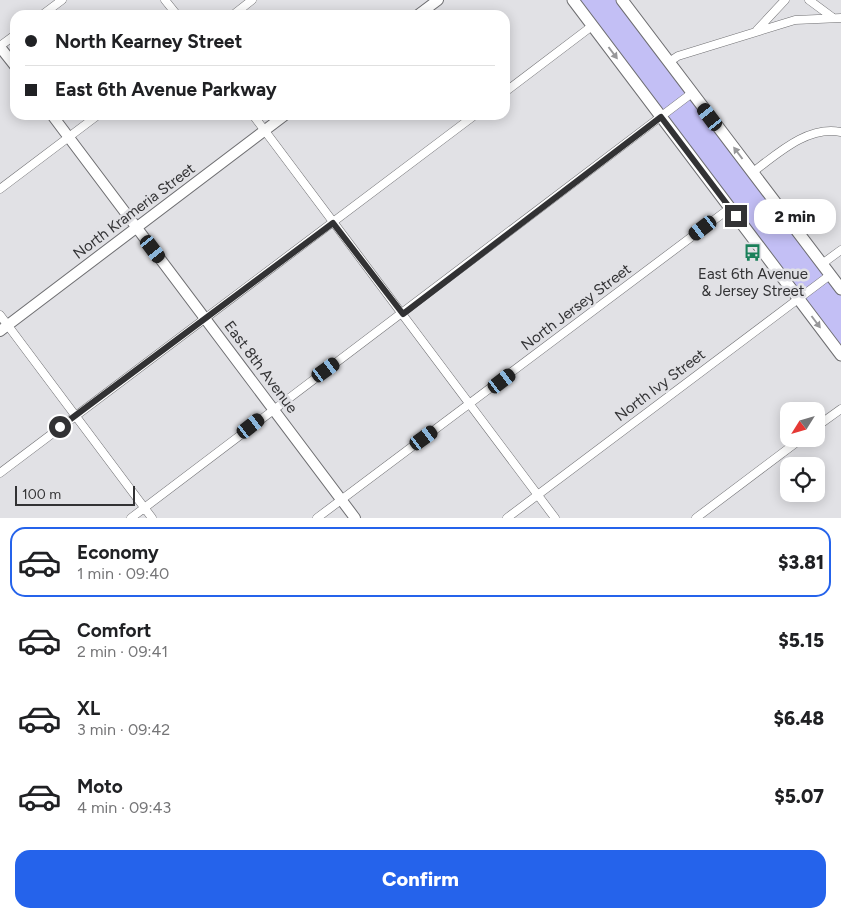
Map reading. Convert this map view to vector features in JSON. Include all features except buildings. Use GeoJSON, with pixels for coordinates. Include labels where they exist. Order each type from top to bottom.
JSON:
{"type":"FeatureCollection","features":[{"type":"Feature","properties":{"kind":"main road"},"geometry":{"type":"LineString","coordinates":[[573,0],[841,355]]}},
{"type":"Feature","properties":{"kind":"main road"},"geometry":{"type":"LineString","coordinates":[[622,0],[841,290]]}},
{"type":"Feature","properties":{"kind":"street"},"geometry":{"type":"LineString","coordinates":[[49,10],[62,0]]}},
{"type":"Feature","properties":{"kind":"street"},"geometry":{"type":"LineString","coordinates":[[239,10],[252,0]]}},
{"type":"Feature","properties":{"kind":"street"},"geometry":{"type":"LineString","coordinates":[[425,10],[438,0]]}},
{"type":"Feature","properties":{"kind":"street"},"geometry":{"type":"LineString","coordinates":[[756,31],[784,0]]}},
{"type":"Feature","properties":{"kind":"street"},"geometry":{"type":"LineString","coordinates":[[809,0],[832,17]]}},
{"type":"Feature","properties":{"kind":"street"},"geometry":{"type":"LineString","coordinates":[[669,62],[678,56],[795,20],[841,18]]}},
{"type":"Feature","properties":{"kind":"street"},"geometry":{"type":"LineString","coordinates":[[510,88],[592,26]]}},
{"type":"Feature","properties":{"kind":"street"},"geometry":{"type":"LineString","coordinates":[[0,46],[10,59]]}},
{"type":"Feature","properties":{"kind":"street"},"geometry":{"type":"LineString","coordinates":[[131,518],[273,409],[403,314],[692,93]]}},
{"type":"Feature","properties":{"kind":"street","name":"East 8th Avenue"},"geometry":{"type":"LineString","coordinates":[[56,120],[355,518]]}},
{"type":"Feature","properties":{"kind":"street"},"geometry":{"type":"LineString","coordinates":[[0,189],[91,120]]}},
{"type":"Feature","properties":{"kind":"street"},"geometry":{"type":"LineString","coordinates":[[257,120],[555,518]]}},
{"type":"Feature","properties":{"kind":"street","name":"North Krameria Street"},"geometry":{"type":"LineString","coordinates":[[4,328],[278,120]]}},
{"type":"Feature","properties":{"kind":"street"},"geometry":{"type":"LineString","coordinates":[[0,473],[468,120]]}},
{"type":"Feature","properties":{"kind":"street"},"geometry":{"type":"LineString","coordinates":[[753,172],[799,140],[814,132],[841,132]]}},
{"type":"Feature","properties":{"kind":"street","name":"North Jersey Street"},"geometry":{"type":"LineString","coordinates":[[317,518],[730,208]]}},
{"type":"Feature","properties":{"kind":"street"},"geometry":{"type":"LineString","coordinates":[[822,264],[841,250]]}},
{"type":"Feature","properties":{"kind":"street","name":"North Ivy Street"},"geometry":{"type":"LineString","coordinates":[[507,518],[798,297],[830,275]]}},
{"type":"Feature","properties":{"kind":"street"},"geometry":{"type":"LineString","coordinates":[[0,315],[4,328],[75,416],[152,518]]}},
{"type":"Feature","properties":{"kind":"street"},"geometry":{"type":"LineString","coordinates":[[825,421],[841,409]]}},
{"type":"Feature","properties":{"kind":"street"},"geometry":{"type":"LineString","coordinates":[[696,518],[789,448]]}},
{"type":"Feature","properties":{"kind":"shaded area"},"geometry":{"type":"Polygon","coordinates":[[[580,0],[618,0],[841,296],[841,346],[580,0]]]}},
{"type":"Feature","properties":{"kind":"place","name":"East 6th Avenue & Jersey Street"},"geometry":{"type":"Point","coordinates":[753,253]}},
{"type":"Feature","properties":{"kind":"route"},"geometry":{"type":"LineString","coordinates":[[60,427],[333,223],[403,314],[661,117],[736,216]]}}]}
